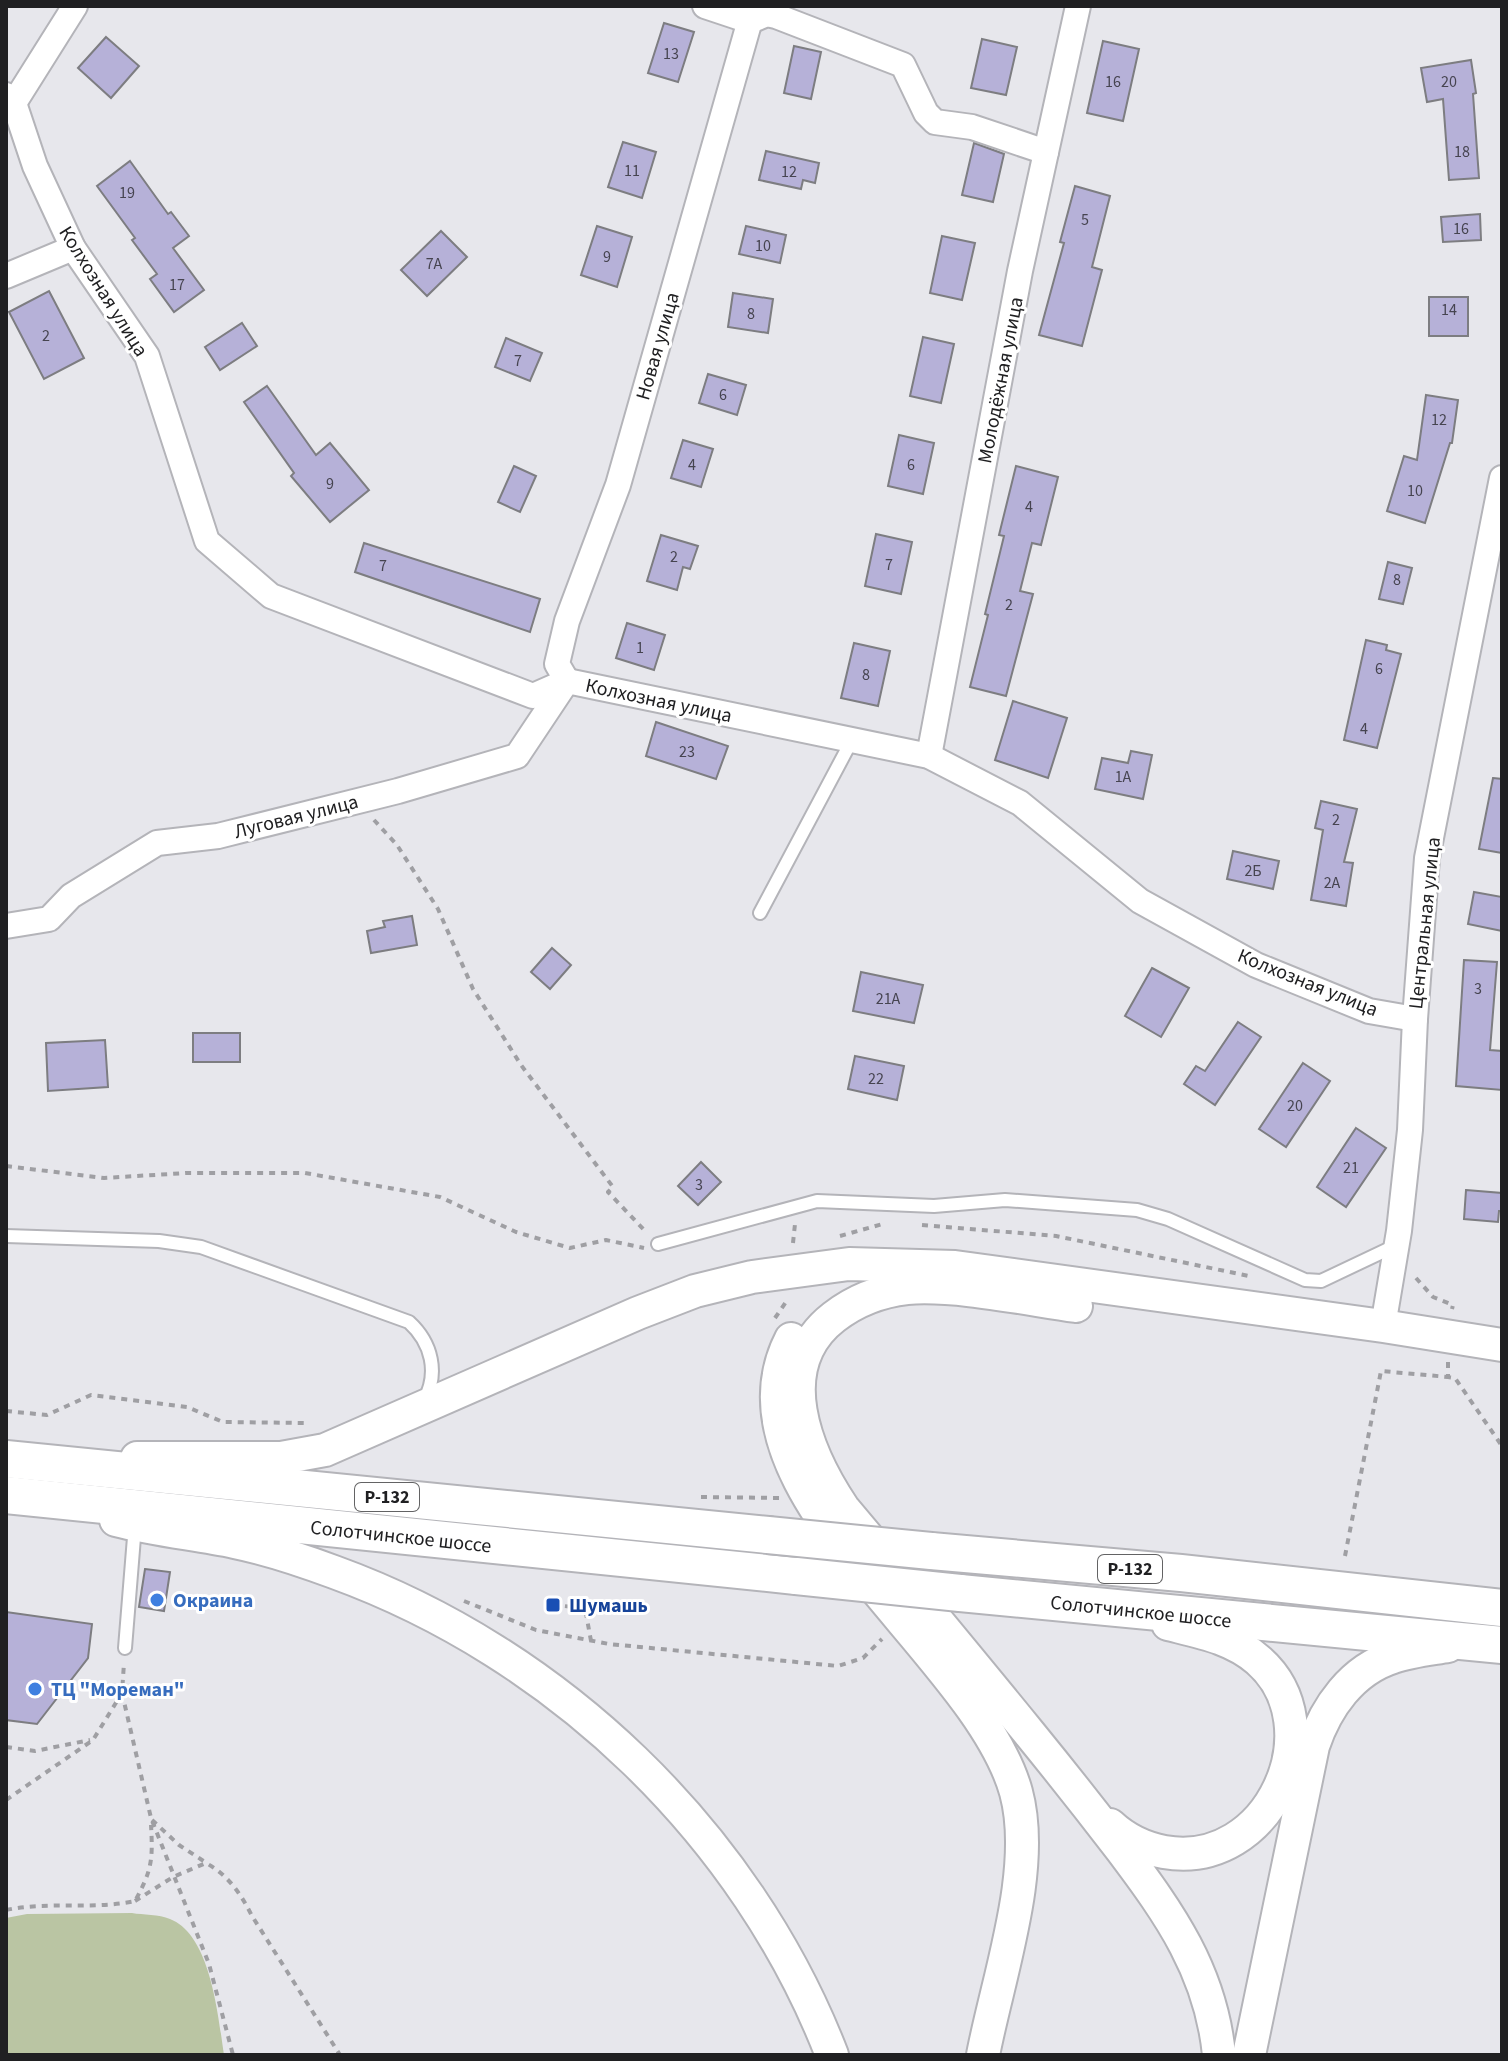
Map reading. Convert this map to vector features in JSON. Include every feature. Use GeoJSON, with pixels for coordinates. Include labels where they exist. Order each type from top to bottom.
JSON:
{"type":"FeatureCollection","features":[{"type":"Feature","properties":{"kind":"main road"},"geometry":{"type":"LineString","coordinates":[[6,1458],[281,1458],[325,1450],[638,1313],[721,1284],[793,1270],[849,1264],[955,1267],[1502,1345]]}},
{"type":"Feature","properties":{"kind":"main road"},"geometry":{"type":"LineString","coordinates":[[955,1267],[877,1276],[837,1293],[817,1308],[789,1341],[781,1362],[775,1399],[784,1449],[805,1493],[822,1520],[975,1711],[1007,1765],[1015,1789],[1021,1826],[1019,1892],[981,2055]]}},
{"type":"Feature","properties":{"kind":"main road"},"geometry":{"type":"LineString","coordinates":[[1219,2055],[1217,2030],[1206,1992],[1182,1934],[1083,1800],[843,1508],[827,1484],[806,1437],[799,1395],[804,1359],[827,1322],[847,1307],[866,1298],[906,1288],[939,1288],[1236,1327],[1370,1324]]}},
{"type":"Feature","properties":{"kind":"main road","name":"Солотчинское шоссе"},"geometry":{"type":"LineString","coordinates":[[6,1458],[1328,1588],[1502,1608]]}},
{"type":"Feature","properties":{"kind":"main road"},"geometry":{"type":"LineString","coordinates":[[20,1501],[237,1542],[278,1553],[384,1591],[471,1636],[559,1694],[639,1766],[720,1855],[785,1952],[814,2008],[832,2055]]}},
{"type":"Feature","properties":{"kind":"main road","name":"Солотчинское шоссе"},"geometry":{"type":"LineString","coordinates":[[20,1501],[1486,1644]]}},
{"type":"Feature","properties":{"kind":"main road"},"geometry":{"type":"LineString","coordinates":[[1083,1800],[1118,1833],[1136,1844],[1180,1855],[1213,1850],[1245,1834],[1260,1820],[1282,1781],[1291,1745],[1288,1712],[1281,1690],[1272,1674],[1258,1660],[1223,1639],[1111,1608]]}},
{"type":"Feature","properties":{"kind":"main road"},"geometry":{"type":"LineString","coordinates":[[1249,2055],[1313,1746],[1327,1712],[1363,1672],[1379,1662],[1396,1656],[1486,1644]]}},
{"type":"Feature","properties":{"kind":"street"},"geometry":{"type":"LineString","coordinates":[[10,99],[75,6]]}},
{"type":"Feature","properties":{"kind":"street"},"geometry":{"type":"LineString","coordinates":[[705,6],[776,16],[893,60],[907,69],[930,119],[972,127],[1046,152]]}},
{"type":"Feature","properties":{"kind":"street","name":"Молодёжная улица"},"geometry":{"type":"LineString","coordinates":[[929,756],[1020,271],[1078,6]]}},
{"type":"Feature","properties":{"kind":"street","name":"Новая улица"},"geometry":{"type":"LineString","coordinates":[[567,681],[557,664],[567,621],[618,485],[752,13]]}},
{"type":"Feature","properties":{"kind":"street","name":"Колхозная улица"},"geometry":{"type":"LineString","coordinates":[[10,99],[35,166],[73,248],[147,356],[207,541],[271,596],[533,696],[567,681],[929,756],[1020,803],[1140,901],[1243,958],[1369,1011],[1415,1019]]}},
{"type":"Feature","properties":{"kind":"street"},"geometry":{"type":"LineString","coordinates":[[6,276],[73,248]]}},
{"type":"Feature","properties":{"kind":"street","name":"Центральная улица"},"geometry":{"type":"LineString","coordinates":[[1370,1324],[1397,1245],[1410,1130],[1427,858],[1502,478]]}},
{"type":"Feature","properties":{"kind":"street","name":"Луговая улица"},"geometry":{"type":"LineString","coordinates":[[6,926],[49,919],[71,896],[157,843],[218,836],[517,756],[567,681]]}},
{"type":"Feature","properties":{"kind":"lane"},"geometry":{"type":"LineString","coordinates":[[760,913],[852,740]]}},
{"type":"Feature","properties":{"kind":"lane"},"geometry":{"type":"LineString","coordinates":[[658,1244],[817,1201],[934,1206],[1005,1200],[1137,1210],[1168,1219],[1305,1280],[1321,1281],[1397,1245]]}},
{"type":"Feature","properties":{"kind":"lane"},"geometry":{"type":"LineString","coordinates":[[6,1236],[159,1241],[201,1247],[409,1322],[428,1344],[432,1360],[431,1388],[421,1407]]}},
{"type":"Feature","properties":{"kind":"lane"},"geometry":{"type":"LineString","coordinates":[[125,1648],[135,1525]]}},
{"type":"Feature","properties":{"kind":"lane"},"geometry":{"type":"LineString","coordinates":[[1264,2055],[1270,1954]]}},
{"type":"Feature","properties":{"kind":"path"},"geometry":{"type":"LineString","coordinates":[[6,1166],[104,1178],[186,1173],[305,1173],[440,1197],[516,1232],[570,1248],[606,1240],[641,1249],[658,1244],[608,1192],[613,1187],[521,1065],[473,989],[438,909],[397,845],[357,801]]}},
{"type":"Feature","properties":{"kind":"path"},"geometry":{"type":"LineString","coordinates":[[797,1207],[792,1249],[806,1245]]}},
{"type":"Feature","properties":{"kind":"path"},"geometry":{"type":"LineString","coordinates":[[834,1238],[889,1222]]}},
{"type":"Feature","properties":{"kind":"path"},"geometry":{"type":"LineString","coordinates":[[919,1225],[1056,1236],[1259,1278]]}},
{"type":"Feature","properties":{"kind":"path"},"geometry":{"type":"LineString","coordinates":[[1345,1556],[1381,1371],[1448,1377]]}},
{"type":"Feature","properties":{"kind":"path"},"geometry":{"type":"LineString","coordinates":[[6,1411],[47,1415],[91,1395],[187,1407],[223,1422],[314,1423]]}},
{"type":"Feature","properties":{"kind":"path"},"geometry":{"type":"LineString","coordinates":[[553,1605],[585,1608],[591,1641]]}},
{"type":"Feature","properties":{"kind":"path"},"geometry":{"type":"LineString","coordinates":[[125,1648],[122,1693],[151,1818],[209,1964],[233,2055]]}},
{"type":"Feature","properties":{"kind":"path"},"geometry":{"type":"LineString","coordinates":[[6,1800],[93,1740],[122,1693]]}},
{"type":"Feature","properties":{"kind":"path"},"geometry":{"type":"LineString","coordinates":[[6,1747],[35,1751],[93,1740]]}},
{"type":"Feature","properties":{"kind":"path"},"geometry":{"type":"LineString","coordinates":[[151,1818],[179,1845],[216,1868],[240,1892],[340,2055]]}},
{"type":"Feature","properties":{"kind":"path"},"geometry":{"type":"LineString","coordinates":[[135,1901],[153,1859],[151,1818]]}},
{"type":"Feature","properties":{"kind":"path"},"geometry":{"type":"LineString","coordinates":[[6,1910],[61,1904],[106,1907],[135,1901],[173,1877],[206,1863]]}},
{"type":"Feature","properties":{"kind":"green space"},"geometry":{"type":"Polygon","coordinates":[[[132,1913],[170,1919],[184,1928],[195,1942],[210,1978],[224,2055],[6,2055],[6,1918],[27,1914],[132,1913]]]}},
{"type":"Feature","properties":{"kind":"building"},"geometry":{"type":"Polygon","coordinates":[[[664,23],[694,32],[678,82],[648,73],[664,23]]]}},
{"type":"Feature","properties":{"kind":"building"},"geometry":{"type":"Polygon","coordinates":[[[106,37],[139,66],[111,98],[78,68],[106,37]]]}},
{"type":"Feature","properties":{"kind":"building"},"geometry":{"type":"Polygon","coordinates":[[[982,39],[1017,47],[1006,95],[971,88],[982,39]]]}},
{"type":"Feature","properties":{"kind":"building"},"geometry":{"type":"Polygon","coordinates":[[[1103,41],[1139,49],[1123,121],[1087,113],[1103,41]]]}},
{"type":"Feature","properties":{"kind":"building"},"geometry":{"type":"Polygon","coordinates":[[[794,46],[821,52],[811,99],[784,93],[794,46]]]}},
{"type":"Feature","properties":{"kind":"building"},"geometry":{"type":"Polygon","coordinates":[[[1471,60],[1476,93],[1473,94],[1479,178],[1449,180],[1443,99],[1427,102],[1421,68],[1471,60]]]}},
{"type":"Feature","properties":{"kind":"building"},"geometry":{"type":"Polygon","coordinates":[[[623,142],[656,152],[642,198],[608,187],[623,142]]]}},
{"type":"Feature","properties":{"kind":"building"},"geometry":{"type":"Polygon","coordinates":[[[974,143],[1004,154],[993,202],[962,195],[974,143]]]}},
{"type":"Feature","properties":{"kind":"building"},"geometry":{"type":"Polygon","coordinates":[[[766,151],[819,163],[815,183],[803,180],[801,189],[759,180],[766,151]]]}},
{"type":"Feature","properties":{"kind":"building"},"geometry":{"type":"Polygon","coordinates":[[[130,161],[168,214],[171,212],[189,236],[173,248],[204,290],[174,312],[150,279],[157,274],[132,240],[135,238],[97,186],[130,161]]]}},
{"type":"Feature","properties":{"kind":"building"},"geometry":{"type":"Polygon","coordinates":[[[1075,186],[1110,196],[1092,267],[1102,270],[1082,346],[1039,335],[1064,243],[1060,242],[1075,186]]]}},
{"type":"Feature","properties":{"kind":"building"},"geometry":{"type":"Polygon","coordinates":[[[1480,214],[1481,240],[1443,242],[1441,217],[1480,214]]]}},
{"type":"Feature","properties":{"kind":"building"},"geometry":{"type":"Polygon","coordinates":[[[597,226],[632,237],[617,287],[581,275],[597,226]]]}},
{"type":"Feature","properties":{"kind":"building"},"geometry":{"type":"Polygon","coordinates":[[[746,226],[786,235],[780,263],[739,254],[746,226]]]}},
{"type":"Feature","properties":{"kind":"building"},"geometry":{"type":"Polygon","coordinates":[[[441,231],[467,257],[427,296],[401,270],[441,231]]]}},
{"type":"Feature","properties":{"kind":"building"},"geometry":{"type":"Polygon","coordinates":[[[942,236],[975,243],[962,300],[930,293],[942,236]]]}},
{"type":"Feature","properties":{"kind":"building"},"geometry":{"type":"Polygon","coordinates":[[[49,291],[84,358],[44,379],[9,312],[49,291]]]}},
{"type":"Feature","properties":{"kind":"building"},"geometry":{"type":"Polygon","coordinates":[[[733,293],[773,299],[768,333],[728,327],[733,293]]]}},
{"type":"Feature","properties":{"kind":"building"},"geometry":{"type":"Polygon","coordinates":[[[1429,297],[1468,297],[1468,336],[1429,336],[1429,297]]]}},
{"type":"Feature","properties":{"kind":"building"},"geometry":{"type":"Polygon","coordinates":[[[242,323],[257,346],[220,370],[205,347],[242,323]]]}},
{"type":"Feature","properties":{"kind":"building"},"geometry":{"type":"Polygon","coordinates":[[[923,337],[954,344],[941,403],[910,396],[923,337]]]}},
{"type":"Feature","properties":{"kind":"building"},"geometry":{"type":"Polygon","coordinates":[[[506,338],[542,353],[530,381],[495,367],[506,338]]]}},
{"type":"Feature","properties":{"kind":"building"},"geometry":{"type":"Polygon","coordinates":[[[708,374],[746,385],[737,415],[699,403],[708,374]]]}},
{"type":"Feature","properties":{"kind":"building"},"geometry":{"type":"Polygon","coordinates":[[[267,386],[316,455],[330,443],[369,490],[330,522],[291,476],[294,473],[244,402],[267,386]]]}},
{"type":"Feature","properties":{"kind":"building"},"geometry":{"type":"Polygon","coordinates":[[[1426,395],[1458,400],[1452,443],[1425,523],[1387,511],[1404,456],[1417,460],[1426,395]]]}},
{"type":"Feature","properties":{"kind":"building"},"geometry":{"type":"Polygon","coordinates":[[[899,435],[934,443],[923,494],[888,486],[899,435]]]}},
{"type":"Feature","properties":{"kind":"building"},"geometry":{"type":"Polygon","coordinates":[[[683,440],[713,449],[701,487],[671,478],[683,440]]]}},
{"type":"Feature","properties":{"kind":"building"},"geometry":{"type":"Polygon","coordinates":[[[514,466],[536,476],[520,512],[498,502],[514,466]]]}},
{"type":"Feature","properties":{"kind":"building"},"geometry":{"type":"Polygon","coordinates":[[[1016,466],[1058,477],[1041,545],[1032,543],[1020,591],[1033,594],[1006,696],[970,687],[988,615],[985,614],[1004,536],[999,535],[1016,466]]]}},
{"type":"Feature","properties":{"kind":"building"},"geometry":{"type":"Polygon","coordinates":[[[876,534],[912,542],[901,594],[865,586],[876,534]]]}},
{"type":"Feature","properties":{"kind":"building"},"geometry":{"type":"Polygon","coordinates":[[[661,535],[698,546],[690,569],[683,567],[677,590],[647,581],[661,535]]]}},
{"type":"Feature","properties":{"kind":"building"},"geometry":{"type":"Polygon","coordinates":[[[364,543],[540,599],[530,632],[355,572],[364,543]]]}},
{"type":"Feature","properties":{"kind":"building"},"geometry":{"type":"Polygon","coordinates":[[[1388,562],[1412,568],[1403,604],[1379,599],[1388,562]]]}},
{"type":"Feature","properties":{"kind":"building"},"geometry":{"type":"Polygon","coordinates":[[[627,623],[665,635],[654,670],[616,658],[627,623]]]}},
{"type":"Feature","properties":{"kind":"building"},"geometry":{"type":"Polygon","coordinates":[[[1366,640],[1387,645],[1386,650],[1401,654],[1377,748],[1344,740],[1366,640]]]}},
{"type":"Feature","properties":{"kind":"building"},"geometry":{"type":"Polygon","coordinates":[[[854,643],[890,651],[878,706],[841,698],[854,643]]]}},
{"type":"Feature","properties":{"kind":"building"},"geometry":{"type":"Polygon","coordinates":[[[1013,701],[1067,718],[1048,778],[995,760],[1013,701]]]}},
{"type":"Feature","properties":{"kind":"building"},"geometry":{"type":"Polygon","coordinates":[[[656,722],[728,746],[716,779],[646,756],[656,722]]]}},
{"type":"Feature","properties":{"kind":"building"},"geometry":{"type":"Polygon","coordinates":[[[1131,751],[1152,755],[1143,799],[1095,789],[1102,758],[1128,763],[1131,751]]]}},
{"type":"Feature","properties":{"kind":"building"},"geometry":{"type":"Polygon","coordinates":[[[1493,778],[1502,779],[1502,853],[1479,849],[1493,778]]]}},
{"type":"Feature","properties":{"kind":"building"},"geometry":{"type":"Polygon","coordinates":[[[1321,801],[1357,809],[1344,862],[1353,863],[1346,906],[1311,900],[1323,830],[1315,828],[1321,801]]]}},
{"type":"Feature","properties":{"kind":"building"},"geometry":{"type":"Polygon","coordinates":[[[1233,851],[1279,861],[1273,889],[1227,879],[1233,851]]]}},
{"type":"Feature","properties":{"kind":"building"},"geometry":{"type":"Polygon","coordinates":[[[1474,892],[1502,897],[1502,931],[1468,924],[1474,892]]]}},
{"type":"Feature","properties":{"kind":"building"},"geometry":{"type":"Polygon","coordinates":[[[412,916],[417,945],[371,953],[367,931],[385,927],[383,921],[412,916]]]}},
{"type":"Feature","properties":{"kind":"building"},"geometry":{"type":"Polygon","coordinates":[[[552,948],[571,965],[550,989],[531,972],[552,948]]]}},
{"type":"Feature","properties":{"kind":"building"},"geometry":{"type":"Polygon","coordinates":[[[1464,960],[1497,962],[1490,1050],[1502,1051],[1502,1090],[1456,1086],[1464,960]]]}},
{"type":"Feature","properties":{"kind":"building"},"geometry":{"type":"Polygon","coordinates":[[[1152,968],[1189,988],[1161,1037],[1125,1016],[1152,968]]]}},
{"type":"Feature","properties":{"kind":"building"},"geometry":{"type":"Polygon","coordinates":[[[861,972],[923,985],[914,1023],[853,1011],[861,972]]]}},
{"type":"Feature","properties":{"kind":"building"},"geometry":{"type":"Polygon","coordinates":[[[1238,1022],[1261,1037],[1215,1105],[1184,1084],[1196,1066],[1205,1071],[1238,1022]]]}},
{"type":"Feature","properties":{"kind":"building"},"geometry":{"type":"Polygon","coordinates":[[[193,1033],[240,1033],[240,1062],[193,1062],[193,1033]]]}},
{"type":"Feature","properties":{"kind":"building"},"geometry":{"type":"Polygon","coordinates":[[[105,1040],[108,1087],[48,1091],[46,1043],[105,1040]]]}},
{"type":"Feature","properties":{"kind":"building"},"geometry":{"type":"Polygon","coordinates":[[[855,1056],[904,1066],[897,1100],[848,1089],[855,1056]]]}},
{"type":"Feature","properties":{"kind":"building"},"geometry":{"type":"Polygon","coordinates":[[[1303,1063],[1330,1081],[1286,1147],[1259,1129],[1303,1063]]]}},
{"type":"Feature","properties":{"kind":"building"},"geometry":{"type":"Polygon","coordinates":[[[1356,1128],[1386,1148],[1346,1207],[1317,1187],[1356,1128]]]}},
{"type":"Feature","properties":{"kind":"building"},"geometry":{"type":"Polygon","coordinates":[[[701,1162],[721,1182],[698,1205],[678,1186],[701,1162]]]}},
{"type":"Feature","properties":{"kind":"building"},"geometry":{"type":"Polygon","coordinates":[[[1466,1190],[1502,1193],[1502,1211],[1499,1211],[1498,1222],[1464,1219],[1466,1190]]]}},
{"type":"Feature","properties":{"kind":"building"},"geometry":{"type":"Polygon","coordinates":[[[145,1569],[170,1572],[164,1611],[139,1607],[145,1569]]]}},
{"type":"Feature","properties":{"kind":"building","name":"ТЦ \"Мореман\""},"geometry":{"type":"Polygon","coordinates":[[[6,1612],[92,1624],[88,1658],[37,1724],[6,1720],[6,1612]]]}},
{"type":"Feature","properties":{"kind":"place","name":"Окраина"},"geometry":{"type":"Point","coordinates":[157,1600]}},
{"type":"Feature","properties":{"kind":"place","name":"Шумашь"},"geometry":{"type":"Point","coordinates":[553,1605]}},
{"type":"Feature","properties":{"kind":"place","name":"ТЦ \"Мореман\""},"geometry":{"type":"Point","coordinates":[35,1689]}}]}
